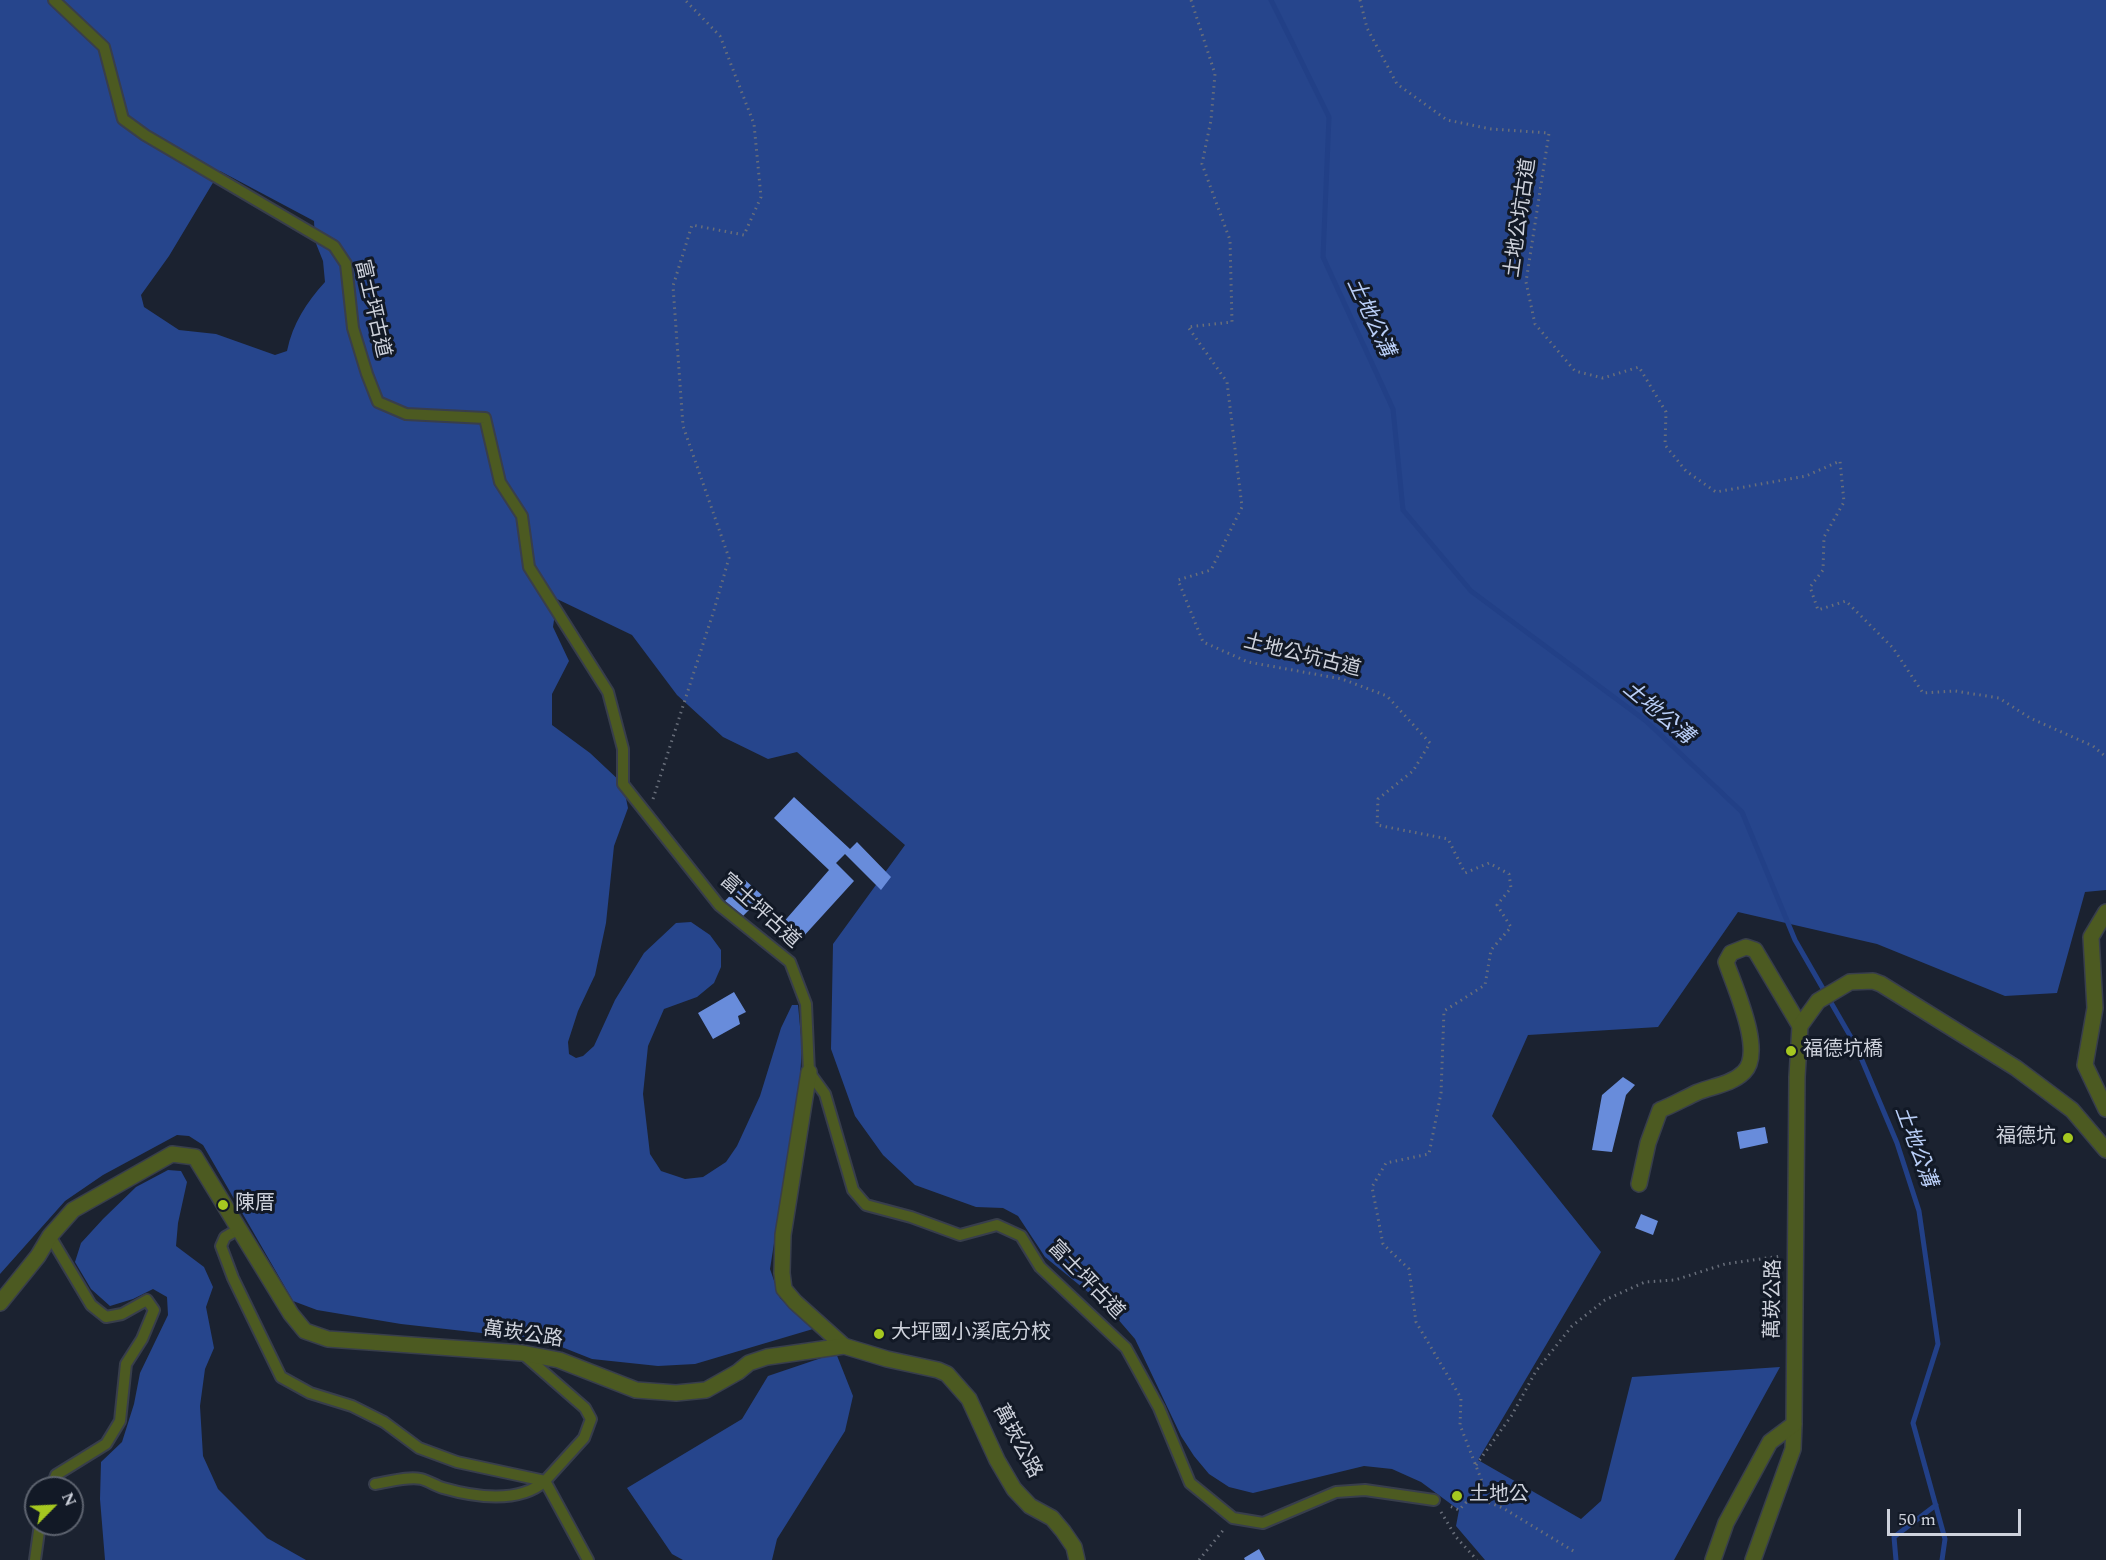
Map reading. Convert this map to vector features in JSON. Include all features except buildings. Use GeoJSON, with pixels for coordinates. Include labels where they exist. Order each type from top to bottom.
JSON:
{"type":"FeatureCollection","features":[{"type":"Feature","properties":{"kind":"street"},"geometry":{"type":"LineString","coordinates":[[2106,912],[2091,937],[2095,1008],[2085,1065],[2106,1110]]}},
{"type":"Feature","properties":{"kind":"street"},"geometry":{"type":"LineString","coordinates":[[1638,1184],[1648,1143],[1660,1110],[1698,1092],[1727,1083],[1745,1072],[1751,1058],[1751,1038],[1726,962],[1731,953],[1746,946],[1755,950],[1804,1020],[1818,1001],[1850,982],[1873,981],[1881,984],[2016,1068],[2072,1110],[2106,1150]]}},
{"type":"Feature","properties":{"kind":"street","name":"萬崁公路"},"geometry":{"type":"LineString","coordinates":[[1753,1560],[1793,1449],[1797,1077],[1804,1020]]}},
{"type":"Feature","properties":{"kind":"street"},"geometry":{"type":"LineString","coordinates":[[809,1072],[783,1235],[784,1289],[795,1302],[844,1346]]}},
{"type":"Feature","properties":{"kind":"street","name":"萬崁公路"},"geometry":{"type":"LineString","coordinates":[[0,1303],[38,1256],[50,1236],[73,1210],[172,1154],[195,1157],[291,1314],[304,1331],[328,1339],[522,1353],[559,1360],[636,1390],[676,1393],[706,1389],[738,1372],[749,1363],[767,1357],[844,1346],[948,1374],[969,1399],[997,1460],[1014,1489],[1030,1506],[1052,1518],[1074,1547],[1077,1560]]}},
{"type":"Feature","properties":{"kind":"street"},"geometry":{"type":"LineString","coordinates":[[1713,1560],[1726,1523],[1770,1442],[1794,1424]]}},
{"type":"Feature","properties":{"kind":"lane","name":"富士坪古道"},"geometry":{"type":"LineString","coordinates":[[54,0],[105,47],[123,119],[145,135],[334,246],[346,264],[353,328],[378,402],[406,414],[485,418],[500,482],[522,516],[529,567],[608,692],[622,749],[623,784],[718,904],[790,962],[806,1004],[809,1072],[825,1094],[853,1190],[866,1205],[911,1217],[960,1235],[998,1225],[1021,1236],[1040,1267],[1126,1348],[1159,1408],[1190,1483],[1233,1518]]}},
{"type":"Feature","properties":{"kind":"lane"},"geometry":{"type":"LineString","coordinates":[[239,1228],[225,1237],[221,1246],[233,1278],[281,1377],[310,1393],[352,1406],[384,1422],[419,1448],[457,1462],[545,1481],[588,1560]]}},
{"type":"Feature","properties":{"kind":"lane"},"geometry":{"type":"LineString","coordinates":[[50,1236],[90,1305],[106,1317],[122,1314],[147,1300],[154,1310],[142,1339],[126,1364],[120,1420],[106,1444],[56,1476]]}},
{"type":"Feature","properties":{"kind":"lane"},"geometry":{"type":"LineString","coordinates":[[375,1484],[420,1479],[443,1488],[493,1497],[523,1494],[536,1489],[545,1481],[585,1438],[591,1419],[585,1408],[522,1353]]}},
{"type":"Feature","properties":{"kind":"lane"},"geometry":{"type":"LineString","coordinates":[[1233,1518],[1263,1522],[1336,1492],[1365,1490],[1434,1500]]}},
{"type":"Feature","properties":{"kind":"lane"},"geometry":{"type":"LineString","coordinates":[[35,1560],[38,1536]]}},
{"type":"Feature","properties":{"kind":"path"},"geometry":{"type":"LineString","coordinates":[[648,815],[729,558],[683,426],[673,286],[692,225],[744,234],[760,197],[754,124],[746,102],[720,36],[685,0]]}},
{"type":"Feature","properties":{"kind":"path","name":"土地公坑古道"},"geometry":{"type":"LineString","coordinates":[[1191,0],[1215,74],[1211,120],[1202,164],[1230,240],[1232,322],[1188,327],[1227,382],[1242,507],[1212,570],[1178,580],[1203,642],[1248,662],[1342,679],[1387,696],[1430,743],[1413,771],[1378,799],[1377,825],[1448,839],[1465,873],[1489,863],[1509,874],[1511,888],[1497,904],[1511,927],[1491,950],[1485,985],[1444,1011],[1441,1093],[1429,1154],[1386,1163],[1372,1187],[1383,1244],[1409,1269],[1416,1322],[1461,1398],[1460,1425],[1483,1484],[1472,1496]]}},
{"type":"Feature","properties":{"kind":"path","name":"土地公坑古道"},"geometry":{"type":"LineString","coordinates":[[1360,0],[1367,28],[1396,84],[1447,120],[1491,129],[1549,133],[1526,282],[1535,324],[1575,371],[1603,378],[1639,366],[1666,412],[1665,446],[1686,471],[1716,492],[1806,476],[1840,461],[1844,502],[1824,537],[1823,570],[1810,587],[1818,610],[1846,601],[1893,648],[1923,693],[1955,691],[2000,698],[2030,718],[2093,746],[2106,757]]}},
{"type":"Feature","properties":{"kind":"path"},"geometry":{"type":"LineString","coordinates":[[1476,1465],[1512,1414],[1536,1371],[1572,1326],[1605,1300],[1645,1282],[1675,1280],[1725,1264],[1796,1254]]}},
{"type":"Feature","properties":{"kind":"path"},"geometry":{"type":"LineString","coordinates":[[1434,1500],[1459,1510],[1472,1496],[1519,1517],[1575,1552]]}},
{"type":"Feature","properties":{"kind":"path"},"geometry":{"type":"LineString","coordinates":[[1434,1500],[1455,1536],[1477,1560]]}},
{"type":"Feature","properties":{"kind":"path"},"geometry":{"type":"LineString","coordinates":[[1199,1560],[1233,1518]]}},
{"type":"Feature","properties":{"kind":"shaded area"},"geometry":{"type":"Polygon","coordinates":[[[0,0],[2106,0],[2106,890],[2085,892],[2057,993],[2005,996],[1877,944],[1738,912],[1658,1027],[1528,1035],[1492,1116],[1601,1252],[1478,1460],[1581,1519],[1601,1501],[1632,1377],[1780,1367],[1674,1560],[1485,1560],[1456,1526],[1459,1510],[1421,1482],[1392,1469],[1364,1466],[1253,1493],[1229,1487],[1209,1474],[1181,1436],[1135,1339],[1110,1310],[1045,1257],[1018,1216],[1003,1208],[976,1207],[915,1185],[883,1155],[855,1116],[831,1049],[833,944],[905,845],[797,752],[768,759],[723,737],[677,695],[632,635],[557,599],[553,627],[569,661],[552,694],[552,725],[590,753],[623,784],[628,808],[614,846],[606,923],[595,975],[578,1011],[568,1042],[569,1054],[576,1058],[583,1056],[594,1046],[615,1000],[644,953],[676,923],[691,922],[710,935],[721,950],[721,967],[714,983],[697,997],[664,1009],[648,1046],[643,1094],[650,1154],[661,1171],[685,1179],[703,1177],[726,1162],[737,1146],[760,1096],[781,1028],[792,1005],[798,1005],[802,1047],[800,1077],[770,1269],[780,1298],[813,1329],[695,1364],[658,1366],[592,1359],[544,1340],[401,1324],[317,1310],[293,1301],[203,1145],[189,1136],[177,1135],[103,1175],[65,1201],[0,1274],[0,0]],[[220,171],[169,256],[141,295],[144,307],[179,330],[216,334],[275,355],[287,351],[301,314],[325,282],[323,261],[315,241],[314,221],[220,171]]]}},
{"type":"Feature","properties":{"kind":"shaded area"},"geometry":{"type":"Polygon","coordinates":[[[168,1170],[181,1171],[187,1182],[178,1223],[176,1246],[204,1267],[213,1287],[206,1307],[214,1348],[205,1369],[200,1406],[203,1456],[218,1489],[267,1538],[306,1560],[105,1560],[100,1499],[101,1462],[122,1442],[134,1404],[140,1373],[168,1315],[167,1297],[153,1289],[133,1299],[110,1306],[91,1289],[75,1262],[81,1243],[103,1219],[136,1187],[168,1170]]]}},
{"type":"Feature","properties":{"kind":"shaded area"},"geometry":{"type":"Polygon","coordinates":[[[836,1353],[853,1396],[845,1431],[777,1539],[772,1560],[683,1560],[672,1554],[627,1488],[742,1419],[768,1376],[836,1353]]]}},
{"type":"Feature","properties":{"kind":"waterway","name":"土地公溝"},"geometry":{"type":"LineString","coordinates":[[1271,0],[1329,117],[1323,257],[1393,409],[1403,510],[1471,591],[1646,721],[1742,812],[1795,940],[1856,1046],[1897,1143],[1919,1211],[1938,1344],[1913,1423],[1945,1539],[1942,1560]]}},
{"type":"Feature","properties":{"kind":"waterway","name":"土地公溝"},"geometry":{"type":"LineString","coordinates":[[1896,1560],[1894,1537],[1936,1505]]}},
{"type":"Feature","properties":{"kind":"place","name":"福德坑橋"},"geometry":{"type":"Point","coordinates":[1791,1051]}},
{"type":"Feature","properties":{"kind":"place","name":"福德坑"},"geometry":{"type":"Point","coordinates":[2068,1138]}},
{"type":"Feature","properties":{"kind":"place","name":"陳厝"},"geometry":{"type":"Point","coordinates":[223,1205]}},
{"type":"Feature","properties":{"kind":"place","name":"大坪國小溪底分校"},"geometry":{"type":"Point","coordinates":[879,1334]}},
{"type":"Feature","properties":{"kind":"place","name":"土地公"},"geometry":{"type":"Point","coordinates":[1457,1496]}}]}
